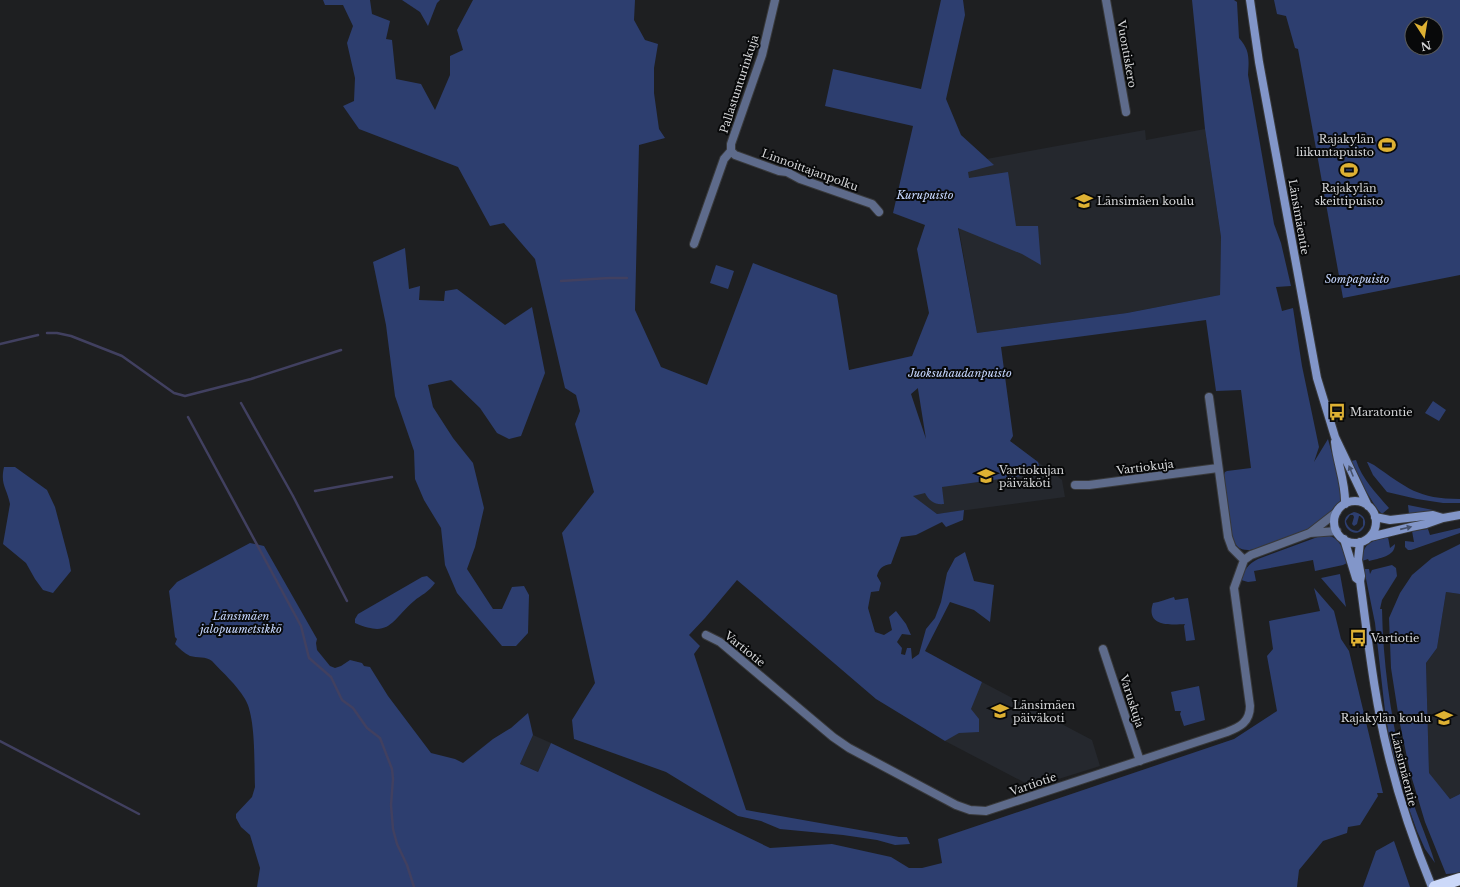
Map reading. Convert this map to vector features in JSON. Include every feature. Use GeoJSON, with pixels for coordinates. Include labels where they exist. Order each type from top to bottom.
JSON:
{"type":"FeatureCollection","features":[{"type":"Feature","properties":{"kind":"highway"},"geometry":{"type":"LineString","coordinates":[[1435,887],[1460,879]]}},
{"type":"Feature","properties":{"kind":"main road","name":"Länsimäentie"},"geometry":{"type":"LineString","coordinates":[[1250,0],[1317,378],[1335,437],[1368,506]]}},
{"type":"Feature","properties":{"kind":"main road","name":"Länsimäentie"},"geometry":{"type":"LineString","coordinates":[[1335,437],[1338,460],[1344,481],[1345,504]]}},
{"type":"Feature","properties":{"kind":"main road"},"geometry":{"type":"LineString","coordinates":[[1370,538],[1376,526],[1376,517],[1374,513],[1368,506],[1357,502],[1345,504],[1337,512],[1335,522],[1337,531],[1344,539],[1352,543],[1460,514]]}},
{"type":"Feature","properties":{"kind":"main road"},"geometry":{"type":"LineString","coordinates":[[1376,517],[1390,520],[1433,515],[1443,518]]}},
{"type":"Feature","properties":{"kind":"main road","name":"Länsimäentie"},"geometry":{"type":"LineString","coordinates":[[1344,539],[1356,578],[1360,582]]}},
{"type":"Feature","properties":{"kind":"main road","name":"Länsimäentie"},"geometry":{"type":"LineString","coordinates":[[1360,542],[1358,560],[1361,576],[1360,582],[1379,711],[1401,802],[1432,887]]}},
{"type":"Feature","properties":{"kind":"street","name":"Pallastunturinkuja"},"geometry":{"type":"LineString","coordinates":[[694,244],[724,159],[731,151],[731,144],[762,55],[775,0]]}},
{"type":"Feature","properties":{"kind":"street","name":"Vuontiskero"},"geometry":{"type":"LineString","coordinates":[[1106,0],[1126,112]]}},
{"type":"Feature","properties":{"kind":"street","name":"Linnoittajanpolku"},"geometry":{"type":"LineString","coordinates":[[731,151],[735,155],[779,171],[787,172],[800,179],[872,204],[879,212]]}},
{"type":"Feature","properties":{"kind":"street"},"geometry":{"type":"LineString","coordinates":[[1209,397],[1228,537],[1232,548],[1244,560],[1310,533],[1337,512]]}},
{"type":"Feature","properties":{"kind":"street","name":"Vartiokuja"},"geometry":{"type":"LineString","coordinates":[[1075,485],[1089,485],[1218,468]]}},
{"type":"Feature","properties":{"kind":"street"},"geometry":{"type":"LineString","coordinates":[[1310,533],[1337,531]]}},
{"type":"Feature","properties":{"kind":"street","name":"Vartiotie"},"geometry":{"type":"LineString","coordinates":[[706,635],[720,642],[833,737],[849,748],[945,800],[970,810],[986,811],[1240,727],[1246,720],[1250,711],[1234,588],[1244,560]]}},
{"type":"Feature","properties":{"kind":"street","name":"Varuskuja"},"geometry":{"type":"LineString","coordinates":[[1103,649],[1140,761]]}},
{"type":"Feature","properties":{"kind":"shaded area","name":"Länsimäen koulu"},"geometry":{"type":"Polygon","coordinates":[[[1205,129],[1221,237],[1220,295],[1127,313],[977,333],[948,166],[1145,130],[1146,140],[1205,129]]]}},
{"type":"Feature","properties":{"kind":"shaded area","name":"Vartiokujan päiväköti"},"geometry":{"type":"Polygon","coordinates":[[[1010,441],[1062,480],[1065,497],[937,514],[912,496],[1010,441]]]}},
{"type":"Feature","properties":{"kind":"shaded area","name":"Rajakylän koulu"},"geometry":{"type":"Polygon","coordinates":[[[1446,592],[1460,594],[1460,794],[1450,799],[1429,774],[1426,663],[1437,648],[1446,592]]]}},
{"type":"Feature","properties":{"kind":"shaded area","name":"Länsimäen päiväkoti"},"geometry":{"type":"Polygon","coordinates":[[[982,682],[1092,740],[1100,766],[1033,787],[945,741],[982,682]]]}},
{"type":"Feature","properties":{"kind":"shaded area"},"geometry":{"type":"Polygon","coordinates":[[[533,735],[551,743],[538,772],[520,764],[533,735]]]}},
{"type":"Feature","properties":{"kind":"green space"},"geometry":{"type":"Polygon","coordinates":[[[323,0],[370,0],[372,14],[390,21],[386,39],[392,40],[396,79],[421,84],[435,110],[450,75],[450,56],[463,50],[457,30],[473,0],[635,0],[634,20],[645,40],[658,44],[654,68],[654,93],[659,129],[665,138],[639,145],[635,310],[661,367],[707,385],[753,263],[837,295],[849,370],[912,356],[929,313],[917,249],[925,225],[893,213],[913,126],[825,106],[833,69],[921,89],[941,0],[963,0],[965,15],[946,99],[961,135],[994,165],[968,172],[969,178],[1008,172],[1016,226],[1038,226],[1041,265],[1022,254],[958,228],[977,333],[1127,313],[1220,295],[1221,237],[1205,129],[1192,0],[1234,0],[1237,2],[1239,38],[1243,42],[1248,55],[1248,75],[1274,224],[1281,243],[1291,286],[1276,287],[1282,311],[1293,308],[1302,366],[1319,447],[1314,462],[1328,439],[1341,489],[1340,501],[1336,508],[1325,518],[1314,526],[1301,532],[1254,549],[1244,550],[1237,546],[1234,541],[1230,524],[1226,502],[1224,475],[1227,471],[1251,468],[1241,390],[1216,391],[1206,320],[1001,347],[1013,436],[1010,441],[1038,462],[1040,469],[1037,474],[942,487],[944,504],[933,502],[925,493],[913,496],[937,514],[964,510],[963,520],[946,527],[942,522],[916,535],[901,537],[891,564],[884,566],[879,571],[877,576],[881,583],[879,591],[871,592],[868,608],[875,632],[884,635],[892,630],[889,617],[896,611],[906,624],[911,635],[902,634],[897,642],[902,648],[901,654],[905,655],[907,648],[911,648],[912,659],[919,654],[926,629],[935,618],[941,602],[947,573],[955,558],[965,552],[974,581],[994,585],[990,622],[974,610],[950,602],[925,651],[982,682],[971,709],[979,719],[979,732],[959,733],[945,741],[876,699],[737,580],[689,635],[700,646],[694,654],[746,810],[899,837],[907,837],[910,844],[895,845],[877,840],[843,835],[780,829],[761,821],[738,816],[666,772],[574,739],[572,720],[595,683],[562,533],[594,492],[575,424],[580,411],[576,395],[565,388],[535,259],[504,223],[490,226],[458,167],[359,129],[343,106],[354,101],[355,78],[347,43],[353,26],[343,5],[325,5],[323,0]],[[918,388],[911,394],[926,439],[918,388]]]}},
{"type":"Feature","properties":{"kind":"green space"},"geometry":{"type":"Polygon","coordinates":[[[402,0],[440,0],[437,3],[428,26],[420,12],[402,0]]]}},
{"type":"Feature","properties":{"kind":"green space","name":"Rajakylän liikuntapuisto"},"geometry":{"type":"Polygon","coordinates":[[[1274,0],[1460,0],[1460,275],[1343,298],[1298,49],[1295,48],[1286,16],[1277,14],[1274,0]]]}},
{"type":"Feature","properties":{"kind":"green space"},"geometry":{"type":"Polygon","coordinates":[[[405,248],[409,289],[420,286],[419,300],[444,301],[445,291],[457,289],[505,325],[532,307],[545,373],[521,436],[509,439],[497,433],[480,408],[451,380],[428,385],[433,407],[453,438],[473,463],[484,508],[475,547],[467,569],[493,609],[502,609],[512,587],[524,586],[529,595],[528,633],[516,646],[502,646],[457,593],[445,565],[441,528],[424,500],[415,479],[414,451],[395,396],[386,325],[373,262],[405,248]]]}},
{"type":"Feature","properties":{"kind":"green space"},"geometry":{"type":"Polygon","coordinates":[[[716,265],[734,271],[728,289],[710,283],[716,265]]]}},
{"type":"Feature","properties":{"kind":"green space"},"geometry":{"type":"Polygon","coordinates":[[[1433,401],[1446,410],[1439,421],[1425,413],[1433,401]]]}},
{"type":"Feature","properties":{"kind":"green space"},"geometry":{"type":"Polygon","coordinates":[[[1356,460],[1366,480],[1389,508],[1382,514],[1377,509],[1356,475],[1351,461],[1356,460]]]}},
{"type":"Feature","properties":{"kind":"green space"},"geometry":{"type":"Polygon","coordinates":[[[1367,462],[1414,491],[1433,497],[1460,499],[1460,503],[1443,503],[1387,492],[1373,475],[1367,462]]]}},
{"type":"Feature","properties":{"kind":"green space"},"geometry":{"type":"Polygon","coordinates":[[[4,467],[15,467],[47,490],[55,507],[71,571],[53,593],[43,590],[26,563],[3,544],[10,504],[3,482],[4,467]]]}},
{"type":"Feature","properties":{"kind":"green space"},"geometry":{"type":"Polygon","coordinates":[[[1408,505],[1433,510],[1433,511],[1409,514],[1408,505]]]}},
{"type":"Feature","properties":{"kind":"green space"},"geometry":{"type":"Polygon","coordinates":[[[1354,512],[1363,517],[1365,524],[1360,532],[1351,532],[1347,528],[1345,520],[1348,515],[1354,512]],[[1350,515],[1346,521],[1347,525],[1358,531],[1363,526],[1363,519],[1359,516],[1357,524],[1354,526],[1352,524],[1354,517],[1353,515],[1350,515]]]}},
{"type":"Feature","properties":{"kind":"green space"},"geometry":{"type":"Polygon","coordinates":[[[1460,528],[1460,533],[1411,550],[1408,550],[1405,547],[1405,541],[1414,542],[1412,531],[1428,529],[1430,535],[1460,528]]]}},
{"type":"Feature","properties":{"kind":"green space"},"geometry":{"type":"Polygon","coordinates":[[[1323,535],[1333,537],[1337,540],[1342,548],[1347,563],[1315,571],[1313,560],[1254,571],[1256,581],[1248,582],[1241,580],[1247,568],[1258,559],[1323,535]]]}},
{"type":"Feature","properties":{"kind":"green space"},"geometry":{"type":"Polygon","coordinates":[[[1388,537],[1390,548],[1395,544],[1392,552],[1382,558],[1362,561],[1364,550],[1369,543],[1388,537]]]}},
{"type":"Feature","properties":{"kind":"green space","name":"Länsimäen jalopuumetsikkö"},"geometry":{"type":"Polygon","coordinates":[[[250,543],[264,546],[317,639],[317,650],[330,666],[335,668],[350,660],[370,667],[388,696],[431,753],[455,759],[463,763],[493,739],[511,728],[528,713],[533,735],[520,764],[538,772],[551,743],[770,848],[832,844],[891,857],[909,868],[922,868],[942,863],[938,839],[1234,739],[1277,711],[1267,656],[1273,649],[1269,621],[1320,611],[1314,588],[1334,611],[1341,639],[1349,651],[1383,793],[1377,793],[1378,796],[1360,825],[1348,827],[1347,833],[1323,841],[1299,870],[1297,887],[257,887],[260,868],[250,835],[241,827],[236,818],[236,814],[252,797],[255,787],[254,741],[249,707],[238,688],[210,659],[190,656],[175,644],[177,639],[175,637],[169,591],[177,582],[250,543]]]}},
{"type":"Feature","properties":{"kind":"green space"},"geometry":{"type":"Polygon","coordinates":[[[1460,544],[1460,594],[1446,592],[1437,648],[1426,663],[1429,773],[1450,799],[1460,794],[1460,873],[1446,874],[1425,822],[1410,772],[1399,719],[1391,668],[1389,618],[1400,593],[1412,575],[1432,558],[1460,544]]]}},
{"type":"Feature","properties":{"kind":"green space"},"geometry":{"type":"Polygon","coordinates":[[[1392,565],[1396,568],[1397,576],[1382,600],[1380,609],[1382,609],[1384,653],[1389,697],[1407,783],[1435,863],[1425,849],[1417,831],[1403,792],[1390,743],[1375,623],[1364,569],[1369,569],[1370,574],[1372,570],[1392,565]]]}},
{"type":"Feature","properties":{"kind":"green space"},"geometry":{"type":"Polygon","coordinates":[[[1340,574],[1346,607],[1321,578],[1340,574]]]}},
{"type":"Feature","properties":{"kind":"green space"},"geometry":{"type":"Polygon","coordinates":[[[427,576],[435,583],[433,586],[414,601],[389,626],[376,629],[355,623],[355,619],[358,614],[422,577],[427,576]]]}},
{"type":"Feature","properties":{"kind":"green space"},"geometry":{"type":"Polygon","coordinates":[[[1174,597],[1175,600],[1188,598],[1195,640],[1186,641],[1185,624],[1173,625],[1161,623],[1153,617],[1153,603],[1174,597]]]}},
{"type":"Feature","properties":{"kind":"green space"},"geometry":{"type":"Polygon","coordinates":[[[1199,686],[1205,720],[1184,726],[1180,714],[1181,711],[1175,711],[1171,692],[1199,686]]]}},
{"type":"Feature","properties":{"kind":"green space"},"geometry":{"type":"Polygon","coordinates":[[[1394,841],[1410,887],[1363,887],[1376,851],[1394,841]]]}},
{"type":"Feature","properties":{"kind":"waterway"},"geometry":{"type":"LineString","coordinates":[[561,281],[627,278]]}},
{"type":"Feature","properties":{"kind":"waterway"},"geometry":{"type":"LineString","coordinates":[[47,333],[57,333],[71,336],[122,356],[174,393],[185,396],[251,379],[341,350]]}},
{"type":"Feature","properties":{"kind":"waterway"},"geometry":{"type":"LineString","coordinates":[[0,344],[38,335]]}},
{"type":"Feature","properties":{"kind":"waterway"},"geometry":{"type":"LineString","coordinates":[[241,403],[293,496],[347,601]]}},
{"type":"Feature","properties":{"kind":"waterway"},"geometry":{"type":"LineString","coordinates":[[188,417],[301,626],[309,658],[331,677],[342,700],[353,708],[367,728],[380,738],[392,769],[393,779],[391,805],[393,829],[397,844],[407,865],[414,887]]}},
{"type":"Feature","properties":{"kind":"waterway"},"geometry":{"type":"LineString","coordinates":[[315,491],[392,477]]}},
{"type":"Feature","properties":{"kind":"waterway"},"geometry":{"type":"LineString","coordinates":[[0,741],[139,814]]}},
{"type":"Feature","properties":{"kind":"place","name":"Rajakylän liikuntapuisto"},"geometry":{"type":"Point","coordinates":[1387,145]}},
{"type":"Feature","properties":{"kind":"place","name":"Rajakylän skeittipuisto"},"geometry":{"type":"Point","coordinates":[1349,170]}},
{"type":"Feature","properties":{"kind":"place","name":"Länsimäen koulu"},"geometry":{"type":"Point","coordinates":[1084,201]}},
{"type":"Feature","properties":{"kind":"place","name":"Maratontie"},"geometry":{"type":"Point","coordinates":[1337,412]}},
{"type":"Feature","properties":{"kind":"place","name":"Vartiokujan päiväköti"},"geometry":{"type":"Point","coordinates":[986,476]}},
{"type":"Feature","properties":{"kind":"place","name":"Vartiotie"},"geometry":{"type":"Point","coordinates":[1358,638]}},
{"type":"Feature","properties":{"kind":"place","name":"Länsimäen päiväkoti"},"geometry":{"type":"Point","coordinates":[1000,711]}},
{"type":"Feature","properties":{"kind":"place","name":"Rajakylän koulu"},"geometry":{"type":"Point","coordinates":[1444,718]}},
{"type":"Feature","properties":{"kind":"park label","name":"Kurupuisto"},"geometry":{"type":"Point","coordinates":[925,195]}},
{"type":"Feature","properties":{"kind":"park label","name":"Sompapuisto"},"geometry":{"type":"Point","coordinates":[1357,279]}},
{"type":"Feature","properties":{"kind":"park label","name":"Juoksuhaudanpuisto"},"geometry":{"type":"Point","coordinates":[960,373]}}]}
